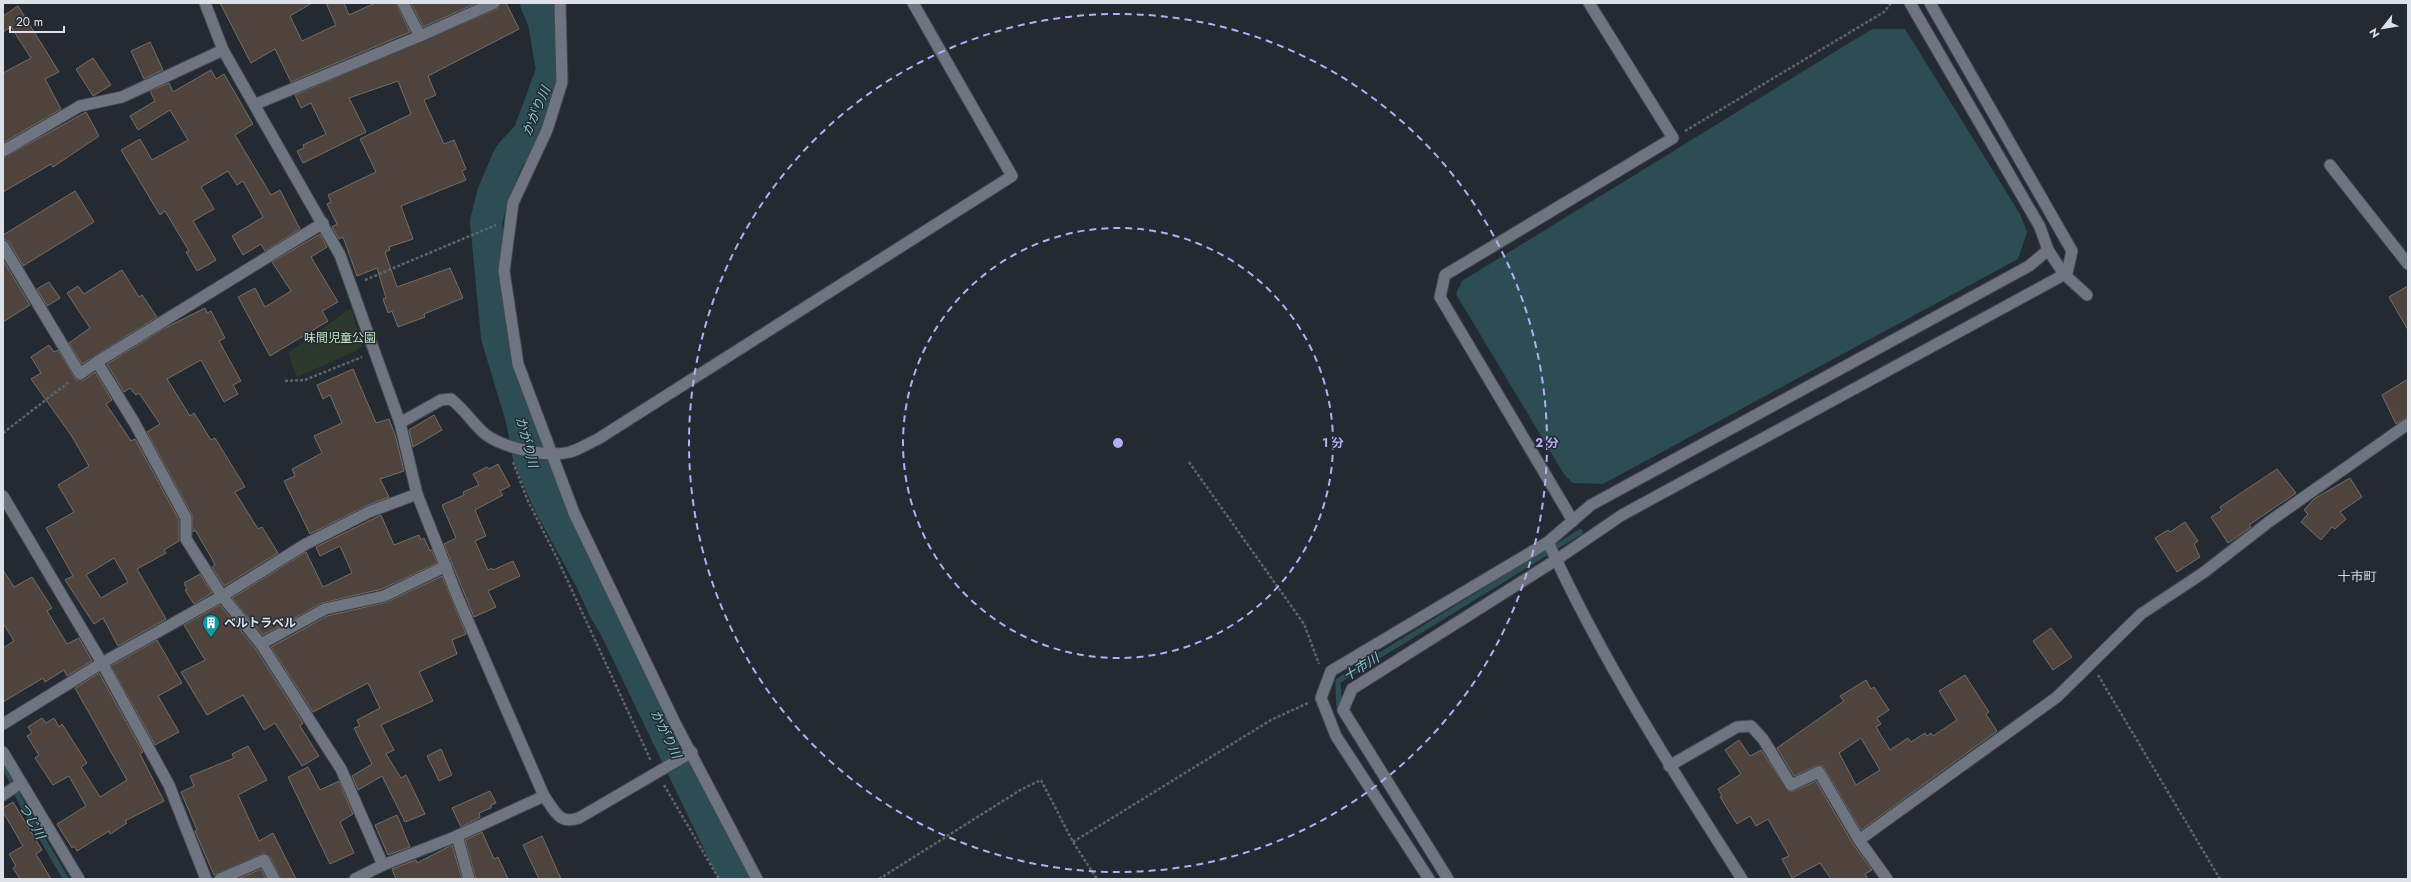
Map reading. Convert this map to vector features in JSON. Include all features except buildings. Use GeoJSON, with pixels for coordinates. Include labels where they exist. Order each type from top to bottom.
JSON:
{"type":"FeatureCollection","features":[{"type":"Feature","properties":{"kind":"street"},"geometry":{"type":"LineString","coordinates":[[205,3],[223,50],[256,104],[340,255],[400,423],[418,494],[446,566],[544,796],[559,817],[569,821],[580,818],[692,752]]}},
{"type":"Feature","properties":{"kind":"street"},"geometry":{"type":"LineString","coordinates":[[404,3],[420,36]]}},
{"type":"Feature","properties":{"kind":"street"},"geometry":{"type":"LineString","coordinates":[[256,104],[420,36],[494,3]]}},
{"type":"Feature","properties":{"kind":"street"},"geometry":{"type":"LineString","coordinates":[[560,3],[562,82],[547,130],[513,203],[504,271],[518,364],[574,513],[675,723],[692,752],[757,879]]}},
{"type":"Feature","properties":{"kind":"street"},"geometry":{"type":"LineString","coordinates":[[400,423],[441,400],[451,399],[465,410],[485,434],[507,446],[553,454],[570,452],[598,439],[1012,176],[913,3]]}},
{"type":"Feature","properties":{"kind":"street"},"geometry":{"type":"LineString","coordinates":[[1573,521],[1440,297],[1444,275],[1673,138],[1589,3]]}},
{"type":"Feature","properties":{"kind":"street"},"geometry":{"type":"LineString","coordinates":[[1910,3],[2040,227],[2048,250],[2064,274],[2087,295]]}},
{"type":"Feature","properties":{"kind":"street"},"geometry":{"type":"LineString","coordinates":[[1448,879],[1343,710],[1352,689],[1556,560],[1622,515],[2067,273],[2072,250],[1930,3]]}},
{"type":"Feature","properties":{"kind":"street"},"geometry":{"type":"LineString","coordinates":[[3,151],[80,106],[122,97],[223,50]]}},
{"type":"Feature","properties":{"kind":"street"},"geometry":{"type":"LineString","coordinates":[[2330,165],[2408,264]]}},
{"type":"Feature","properties":{"kind":"street"},"geometry":{"type":"LineString","coordinates":[[3,246],[80,374],[323,222]]}},
{"type":"Feature","properties":{"kind":"street"},"geometry":{"type":"LineString","coordinates":[[1429,879],[1336,736],[1321,698],[1332,671],[1548,542],[1591,505],[2029,266],[2048,250]]}},
{"type":"Feature","properties":{"kind":"street"},"geometry":{"type":"LineString","coordinates":[[97,362],[134,422],[186,518],[186,539],[222,596],[261,644],[341,768],[383,865]]}},
{"type":"Feature","properties":{"kind":"street"},"geometry":{"type":"LineString","coordinates":[[1859,840],[2057,697],[2141,614],[2203,573],[2270,521],[2408,424]]}},
{"type":"Feature","properties":{"kind":"street"},"geometry":{"type":"LineString","coordinates":[[3,724],[102,663],[222,596],[306,544],[368,512],[418,494]]}},
{"type":"Feature","properties":{"kind":"street"},"geometry":{"type":"LineString","coordinates":[[3,496],[102,663],[169,785],[206,879]]}},
{"type":"Feature","properties":{"kind":"street"},"geometry":{"type":"LineString","coordinates":[[1548,542],[1567,585],[1669,766],[1742,879]]}},
{"type":"Feature","properties":{"kind":"street"},"geometry":{"type":"LineString","coordinates":[[261,644],[325,609],[384,596],[446,566]]}},
{"type":"Feature","properties":{"kind":"street"},"geometry":{"type":"LineString","coordinates":[[1669,766],[1737,727],[1751,726],[1763,739],[1791,785],[1819,772],[1859,840],[1887,879]]}},
{"type":"Feature","properties":{"kind":"street"},"geometry":{"type":"LineString","coordinates":[[3,752],[79,879]]}},
{"type":"Feature","properties":{"kind":"street"},"geometry":{"type":"LineString","coordinates":[[3,795],[21,783]]}},
{"type":"Feature","properties":{"kind":"street"},"geometry":{"type":"LineString","coordinates":[[355,879],[383,865],[457,836],[544,796]]}},
{"type":"Feature","properties":{"kind":"street"},"geometry":{"type":"LineString","coordinates":[[457,836],[470,879]]}},
{"type":"Feature","properties":{"kind":"street"},"geometry":{"type":"LineString","coordinates":[[220,879],[264,860],[274,879]]}},
{"type":"Feature","properties":{"kind":"path"},"geometry":{"type":"LineString","coordinates":[[1673,138],[1884,12],[1891,3]]}},
{"type":"Feature","properties":{"kind":"path"},"geometry":{"type":"LineString","coordinates":[[351,286],[479,234]]}},
{"type":"Feature","properties":{"kind":"path"},"geometry":{"type":"LineString","coordinates":[[284,381],[304,380],[374,352]]}},
{"type":"Feature","properties":{"kind":"path"},"geometry":{"type":"LineString","coordinates":[[3,433],[84,371]]}},
{"type":"Feature","properties":{"kind":"path"},"geometry":{"type":"LineString","coordinates":[[507,446],[528,501],[557,558],[657,773],[719,879]]}},
{"type":"Feature","properties":{"kind":"path"},"geometry":{"type":"LineString","coordinates":[[1189,462],[1304,624],[1326,684]]}},
{"type":"Feature","properties":{"kind":"path"},"geometry":{"type":"LineString","coordinates":[[2091,664],[2220,879]]}},
{"type":"Feature","properties":{"kind":"path"},"geometry":{"type":"LineString","coordinates":[[1073,842],[1271,720],[1321,698]]}},
{"type":"Feature","properties":{"kind":"path"},"geometry":{"type":"LineString","coordinates":[[879,879],[1022,789],[1041,780],[1073,842],[1097,879]]}},
{"type":"Feature","properties":{"kind":"green space","name":"味間児童公園"},"geometry":{"type":"Polygon","coordinates":[[[351,308],[362,346],[356,351],[297,377],[288,353],[351,308]]]}},
{"type":"Feature","properties":{"kind":"water"},"geometry":{"type":"Polygon","coordinates":[[[1872,29],[1905,29],[2020,214],[2027,232],[2018,259],[1603,484],[1573,483],[1564,474],[1456,294],[1462,281],[1872,29]]]}},
{"type":"Feature","properties":{"kind":"waterway","name":"かがり川"},"geometry":{"type":"LineString","coordinates":[[536,3],[544,22],[552,71],[529,134],[509,156],[493,194],[486,222],[497,337],[522,420],[529,458],[549,503],[590,578],[604,609],[616,629],[736,879]]}},
{"type":"Feature","properties":{"kind":"waterway","name":"十市川"},"geometry":{"type":"LineString","coordinates":[[1343,710],[1339,705],[1338,681],[1580,532]]}},
{"type":"Feature","properties":{"kind":"waterway","name":"つじ川"},"geometry":{"type":"LineString","coordinates":[[3,762],[22,804],[66,879]]}},
{"type":"Feature","properties":{"kind":"place","name":"ベルトラベル"},"geometry":{"type":"Point","coordinates":[211,638]}},
{"type":"Feature","properties":{"kind":"district","name":"十市町"},"geometry":{"type":"Point","coordinates":[2357,576]}}]}
